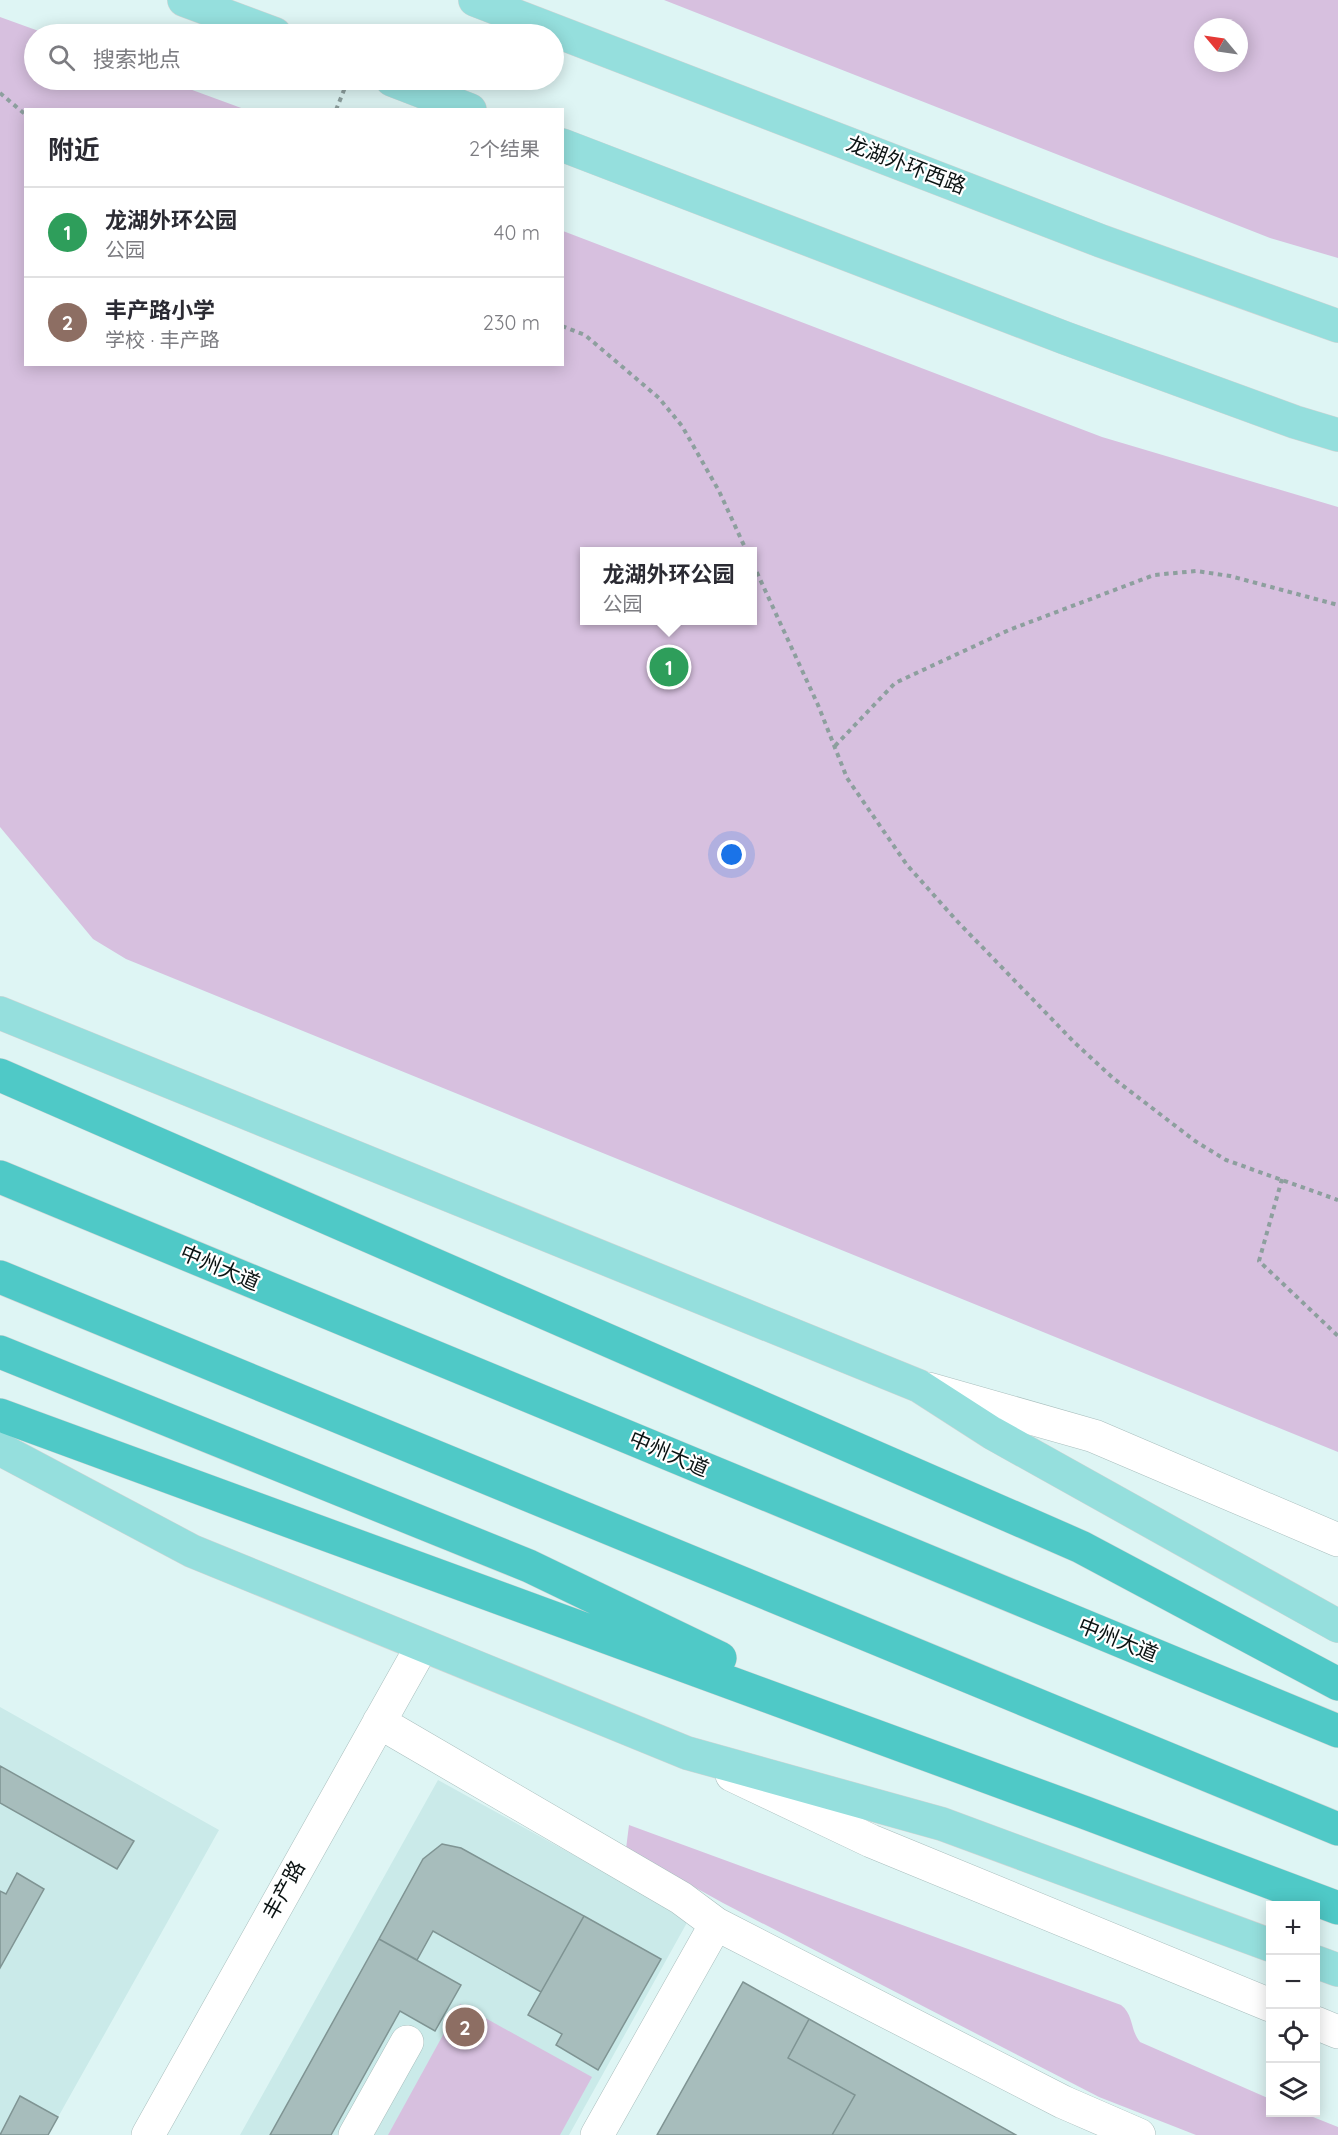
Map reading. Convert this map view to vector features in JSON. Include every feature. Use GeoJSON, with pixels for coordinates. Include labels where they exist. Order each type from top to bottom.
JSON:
{"type":"FeatureCollection","features":[{"type":"Feature","properties":{"kind":"highway"},"geometry":{"type":"LineString","coordinates":[[0,1060],[100,1118]]}},
{"type":"Feature","properties":{"kind":"highway"},"geometry":{"type":"LineString","coordinates":[[0,1075],[393,1249],[1081,1547],[1338,1684]]}},
{"type":"Feature","properties":{"kind":"highway","name":"中州大道"},"geometry":{"type":"LineString","coordinates":[[0,1177],[1338,1731]]}},
{"type":"Feature","properties":{"kind":"highway"},"geometry":{"type":"LineString","coordinates":[[0,1277],[1338,1829]]}},
{"type":"Feature","properties":{"kind":"highway"},"geometry":{"type":"LineString","coordinates":[[0,1352],[529,1566],[889,1740]]}},
{"type":"Feature","properties":{"kind":"highway"},"geometry":{"type":"LineString","coordinates":[[0,1415],[889,1740],[1338,1908]]}},
{"type":"Feature","properties":{"kind":"main road"},"geometry":{"type":"LineString","coordinates":[[184,0],[248,24]]}},
{"type":"Feature","properties":{"kind":"main road","name":"龙湖外环西路"},"geometry":{"type":"LineString","coordinates":[[475,0],[538,24]]}},
{"type":"Feature","properties":{"kind":"main road","name":"龙湖外环西路"},"geometry":{"type":"LineString","coordinates":[[564,34],[1090,236],[1338,326]]}},
{"type":"Feature","properties":{"kind":"main road"},"geometry":{"type":"LineString","coordinates":[[418,90],[465,108]]}},
{"type":"Feature","properties":{"kind":"main road"},"geometry":{"type":"LineString","coordinates":[[564,146],[1065,338],[1295,422],[1338,435]]}},
{"type":"Feature","properties":{"kind":"main road"},"geometry":{"type":"LineString","coordinates":[[0,1013],[919,1386],[992,1433],[1338,1626]]}},
{"type":"Feature","properties":{"kind":"main road"},"geometry":{"type":"LineString","coordinates":[[0,1449],[192,1551],[687,1753],[942,1824],[1266,1945]]}},
{"type":"Feature","properties":{"kind":"main road"},"geometry":{"type":"LineString","coordinates":[[1320,1963],[1338,1970]]}},
{"type":"Feature","properties":{"kind":"street"},"geometry":{"type":"LineString","coordinates":[[919,1386],[1094,1436],[1338,1540]]}},
{"type":"Feature","properties":{"kind":"street","name":"丰产路"},"geometry":{"type":"LineString","coordinates":[[148,2135],[422,1646]]}},
{"type":"Feature","properties":{"kind":"street"},"geometry":{"type":"LineString","coordinates":[[379,1722],[681,1898],[716,1924],[1064,2102],[1139,2135]]}},
{"type":"Feature","properties":{"kind":"street"},"geometry":{"type":"LineString","coordinates":[[687,1753],[871,1841],[1266,2003]]}},
{"type":"Feature","properties":{"kind":"street"},"geometry":{"type":"LineString","coordinates":[[597,2135],[716,1924]]}},
{"type":"Feature","properties":{"kind":"street"},"geometry":{"type":"LineString","coordinates":[[1320,2025],[1338,2032]]}},
{"type":"Feature","properties":{"kind":"street"},"geometry":{"type":"LineString","coordinates":[[355,2135],[407,2042]]}},
{"type":"Feature","properties":{"kind":"path"},"geometry":{"type":"LineString","coordinates":[[337,108],[344,90]]}},
{"type":"Feature","properties":{"kind":"path"},"geometry":{"type":"LineString","coordinates":[[0,93],[24,113]]}},
{"type":"Feature","properties":{"kind":"path"},"geometry":{"type":"LineString","coordinates":[[564,327],[585,335],[659,398],[682,426],[714,482],[745,547]]}},
{"type":"Feature","properties":{"kind":"path"},"geometry":{"type":"LineString","coordinates":[[835,746],[895,683],[1009,630],[1154,574],[1196,571],[1230,576],[1338,605]]}},
{"type":"Feature","properties":{"kind":"path"},"geometry":{"type":"LineString","coordinates":[[757,573],[835,746],[847,778],[907,865],[1027,996],[1113,1078],[1195,1141],[1226,1160],[1338,1200]]}},
{"type":"Feature","properties":{"kind":"path"},"geometry":{"type":"LineString","coordinates":[[1281,1179],[1259,1261],[1338,1336]]}},
{"type":"Feature","properties":{"kind":"shaded area"},"geometry":{"type":"Polygon","coordinates":[[[664,0],[1338,0],[1338,258],[1270,238],[664,0]]]}},
{"type":"Feature","properties":{"kind":"shaded area"},"geometry":{"type":"Polygon","coordinates":[[[0,17],[24,26],[24,90],[192,90],[241,108],[24,108],[24,366],[564,366],[564,231],[1102,437],[1338,507],[1338,1452],[126,959],[93,939],[0,827],[0,17]]]}},
{"type":"Feature","properties":{"kind":"shaded area"},"geometry":{"type":"Polygon","coordinates":[[[0,1707],[219,1830],[48,2135],[0,2135],[0,1707]]]}},
{"type":"Feature","properties":{"kind":"shaded area"},"geometry":{"type":"Polygon","coordinates":[[[438,1780],[689,1919],[569,2135],[240,2135],[438,1780]]]}},
{"type":"Feature","properties":{"kind":"shaded area"},"geometry":{"type":"Polygon","coordinates":[[[629,1825],[1121,2005],[1128,2013],[1140,2042],[1266,2097],[1266,2117],[1313,2117],[1338,2127],[1338,2135],[1196,2135],[1099,2097],[723,1903],[626,1849],[629,1825]]]}},
{"type":"Feature","properties":{"kind":"shaded area"},"geometry":{"type":"Polygon","coordinates":[[[460,2004],[592,2077],[560,2135],[388,2135],[460,2004]]]}},
{"type":"Feature","properties":{"kind":"building"},"geometry":{"type":"Polygon","coordinates":[[[0,1766],[134,1841],[117,1869],[0,1803],[0,1766]]]}},
{"type":"Feature","properties":{"kind":"building"},"geometry":{"type":"Polygon","coordinates":[[[442,1844],[461,1848],[584,1916],[541,1992],[433,1931],[417,1960],[379,1939],[423,1859],[442,1844]]]}},
{"type":"Feature","properties":{"kind":"building"},"geometry":{"type":"Polygon","coordinates":[[[17,1873],[44,1889],[0,1968],[0,1891],[6,1894],[17,1873]]]}},
{"type":"Feature","properties":{"kind":"building"},"geometry":{"type":"Polygon","coordinates":[[[584,1916],[661,1959],[598,2070],[556,2045],[562,2034],[528,2015],[584,1916]]]}},
{"type":"Feature","properties":{"kind":"building"},"geometry":{"type":"Polygon","coordinates":[[[379,1939],[461,1985],[435,2031],[400,2011],[331,2135],[270,2135],[379,1939]]]}},
{"type":"Feature","properties":{"kind":"building"},"geometry":{"type":"Polygon","coordinates":[[[743,1982],[809,2019],[788,2058],[855,2095],[832,2135],[657,2135],[743,1982]]]}},
{"type":"Feature","properties":{"kind":"building"},"geometry":{"type":"Polygon","coordinates":[[[743,1982],[809,2019],[1016,2135],[657,2135],[743,1982]]]}},
{"type":"Feature","properties":{"kind":"building"},"geometry":{"type":"Polygon","coordinates":[[[20,2096],[58,2117],[48,2135],[0,2135],[20,2096]]]}},
{"type":"Feature","properties":{"kind":"place","name":"龙湖外环公园"},"geometry":{"type":"Point","coordinates":[669,667]}},
{"type":"Feature","properties":{"kind":"place","name":"丰产路小学"},"geometry":{"type":"Point","coordinates":[465,2027]}}]}
